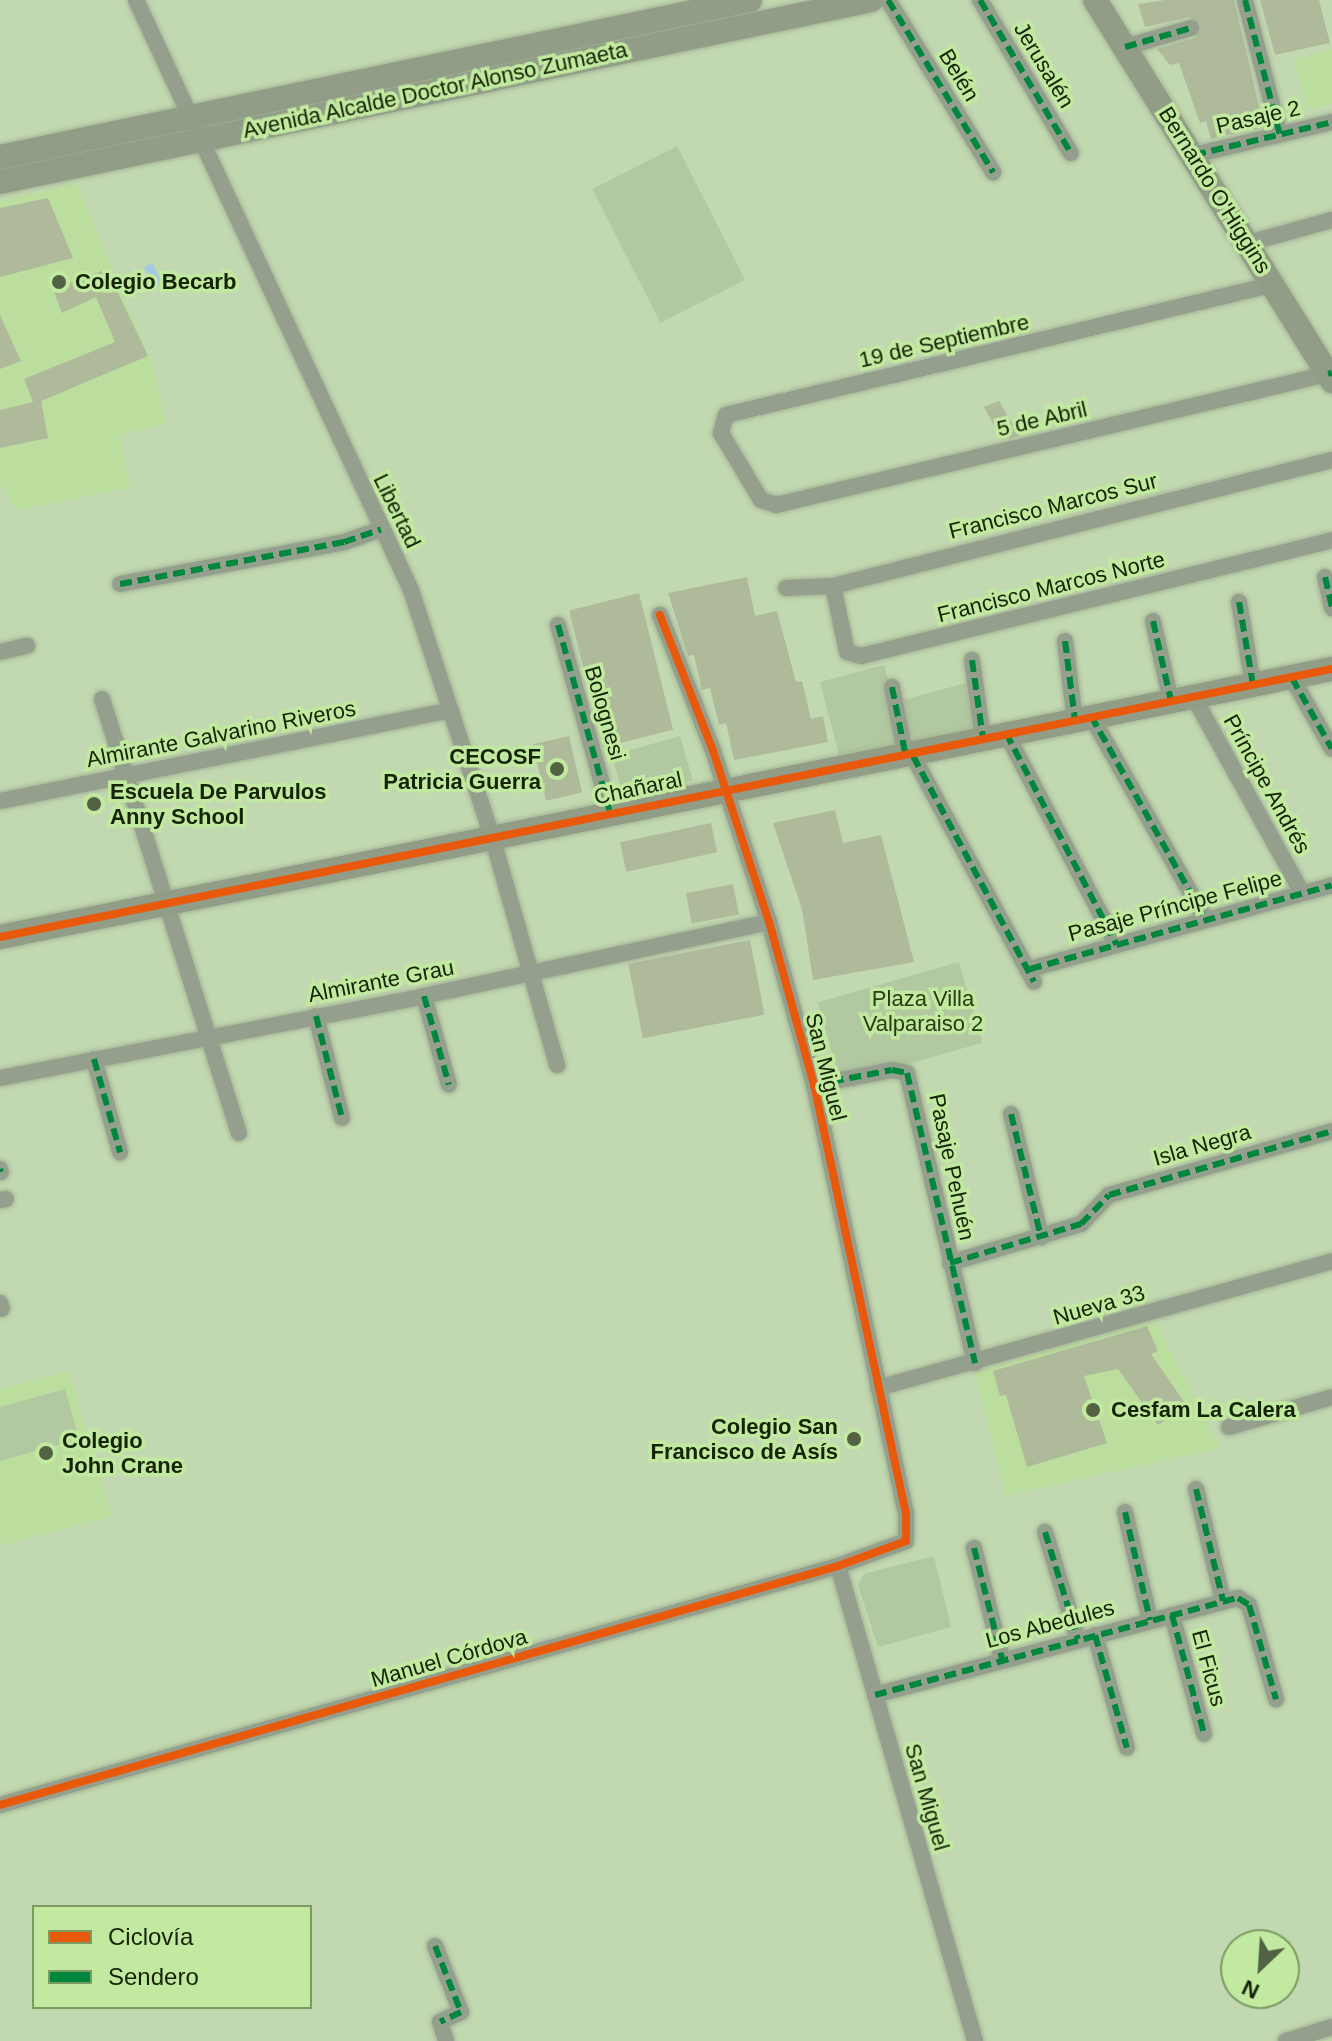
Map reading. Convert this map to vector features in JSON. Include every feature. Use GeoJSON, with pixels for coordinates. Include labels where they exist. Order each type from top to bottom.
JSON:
{"type":"FeatureCollection","features":[{"type":"Feature","properties":{"kind":"street","name":"Libertad"},"geometry":{"type":"LineString","coordinates":[[136,0],[411,590],[493,840],[557,1065]]}},
{"type":"Feature","properties":{"kind":"street","name":"Avenida Alcalde Doctor Alonso Zumaeta"},"geometry":{"type":"LineString","coordinates":[[0,182],[198,129],[750,0]]}},
{"type":"Feature","properties":{"kind":"street","name":"Avenida Alcalde Doctor Alonso Zumaeta"},"geometry":{"type":"LineString","coordinates":[[0,157],[198,129],[871,0]]}},
{"type":"Feature","properties":{"kind":"street","name":"Belén"},"geometry":{"type":"LineString","coordinates":[[888,0],[993,172]]}},
{"type":"Feature","properties":{"kind":"street","name":"Jerusalén"},"geometry":{"type":"LineString","coordinates":[[980,0],[1071,153]]}},
{"type":"Feature","properties":{"kind":"street","name":"Bernardo O'Higgins"},"geometry":{"type":"LineString","coordinates":[[1095,0],[1331,376]]}},
{"type":"Feature","properties":{"kind":"street"},"geometry":{"type":"LineString","coordinates":[[1245,0],[1280,135]]}},
{"type":"Feature","properties":{"kind":"street"},"geometry":{"type":"LineString","coordinates":[[1125,47],[1191,28]]}},
{"type":"Feature","properties":{"kind":"street","name":"Pasaje 2"},"geometry":{"type":"LineString","coordinates":[[1194,155],[1332,122]]}},
{"type":"Feature","properties":{"kind":"street"},"geometry":{"type":"LineString","coordinates":[[1249,243],[1332,220]]}},
{"type":"Feature","properties":{"kind":"street","name":"19 de Septiembre"},"geometry":{"type":"LineString","coordinates":[[767,504],[721,433],[726,415],[1275,284]]}},
{"type":"Feature","properties":{"kind":"street","name":"5 de Abril"},"geometry":{"type":"LineString","coordinates":[[767,504],[1331,376]]}},
{"type":"Feature","properties":{"kind":"street","name":"Francisco Marcos Sur"},"geometry":{"type":"LineString","coordinates":[[786,588],[833,586],[1332,460]]}},
{"type":"Feature","properties":{"kind":"street"},"geometry":{"type":"LineString","coordinates":[[120,584],[344,542],[381,529]]}},
{"type":"Feature","properties":{"kind":"street","name":"Francisco Marcos Norte"},"geometry":{"type":"LineString","coordinates":[[833,586],[847,652],[861,656],[1332,540]]}},
{"type":"Feature","properties":{"kind":"street"},"geometry":{"type":"LineString","coordinates":[[1325,577],[1332,608]]}},
{"type":"Feature","properties":{"kind":"street"},"geometry":{"type":"LineString","coordinates":[[1239,602],[1253,685]]}},
{"type":"Feature","properties":{"kind":"street","name":"San Miguel"},"geometry":{"type":"LineString","coordinates":[[660,615],[725,790],[769,922],[814,1085],[909,1526],[906,1541]]}},
{"type":"Feature","properties":{"kind":"street","name":"Príncipe Andrés"},"geometry":{"type":"LineString","coordinates":[[1153,621],[1182,698],[1302,893]]}},
{"type":"Feature","properties":{"kind":"street","name":"Bolognesi"},"geometry":{"type":"LineString","coordinates":[[558,625],[610,812]]}},
{"type":"Feature","properties":{"kind":"street"},"geometry":{"type":"LineString","coordinates":[[1065,641],[1083,718],[1206,920]]}},
{"type":"Feature","properties":{"kind":"street"},"geometry":{"type":"LineString","coordinates":[[0,652],[27,646]]}},
{"type":"Feature","properties":{"kind":"street"},"geometry":{"type":"LineString","coordinates":[[972,660],[995,736],[1117,945]]}},
{"type":"Feature","properties":{"kind":"street","name":"Chañaral"},"geometry":{"type":"LineString","coordinates":[[0,937],[1332,669]]}},
{"type":"Feature","properties":{"kind":"street"},"geometry":{"type":"LineString","coordinates":[[1292,678],[1332,749]]}},
{"type":"Feature","properties":{"kind":"street"},"geometry":{"type":"LineString","coordinates":[[892,687],[910,756]]}},
{"type":"Feature","properties":{"kind":"street"},"geometry":{"type":"LineString","coordinates":[[102,699],[129,775],[239,1133]]}},
{"type":"Feature","properties":{"kind":"street","name":"Almirante Galvarino Riveros"},"geometry":{"type":"LineString","coordinates":[[0,801],[451,710]]}},
{"type":"Feature","properties":{"kind":"street","name":"Pasaje Príncipe Felipe"},"geometry":{"type":"LineString","coordinates":[[910,756],[1032,976],[1117,945],[1332,885]]}},
{"type":"Feature","properties":{"kind":"street","name":"Almirante Grau"},"geometry":{"type":"LineString","coordinates":[[0,1078],[424,996],[769,922]]}},
{"type":"Feature","properties":{"kind":"street"},"geometry":{"type":"LineString","coordinates":[[424,996],[449,1085]]}},
{"type":"Feature","properties":{"kind":"street"},"geometry":{"type":"LineString","coordinates":[[316,1016],[342,1118]]}},
{"type":"Feature","properties":{"kind":"street"},"geometry":{"type":"LineString","coordinates":[[94,1059],[120,1152]]}},
{"type":"Feature","properties":{"kind":"street","name":"Pasaje Pehuén"},"geometry":{"type":"LineString","coordinates":[[814,1085],[892,1070],[907,1073],[975,1363]]}},
{"type":"Feature","properties":{"kind":"street"},"geometry":{"type":"LineString","coordinates":[[1011,1114],[1041,1237]]}},
{"type":"Feature","properties":{"kind":"street","name":"Isla Negra"},"geometry":{"type":"LineString","coordinates":[[950,1263],[1041,1237],[1095,1215],[1109,1195],[1332,1131]]}},
{"type":"Feature","properties":{"kind":"street","name":"Nueva 33"},"geometry":{"type":"LineString","coordinates":[[878,1388],[1332,1261]]}},
{"type":"Feature","properties":{"kind":"street"},"geometry":{"type":"LineString","coordinates":[[1229,1427],[1332,1397]]}},
{"type":"Feature","properties":{"kind":"street"},"geometry":{"type":"LineString","coordinates":[[1196,1489],[1230,1599],[1249,1605],[1276,1699]]}},
{"type":"Feature","properties":{"kind":"street"},"geometry":{"type":"LineString","coordinates":[[1125,1512],[1150,1620]]}},
{"type":"Feature","properties":{"kind":"street"},"geometry":{"type":"LineString","coordinates":[[1045,1532],[1078,1639]]}},
{"type":"Feature","properties":{"kind":"street","name":"Manuel Córdova"},"geometry":{"type":"LineString","coordinates":[[0,1805],[838,1566],[906,1541]]}},
{"type":"Feature","properties":{"kind":"street"},"geometry":{"type":"LineString","coordinates":[[974,1548],[1002,1659]]}},
{"type":"Feature","properties":{"kind":"street","name":"San Miguel"},"geometry":{"type":"LineString","coordinates":[[838,1566],[975,2041]]}},
{"type":"Feature","properties":{"kind":"street","name":"Los Abedules"},"geometry":{"type":"LineString","coordinates":[[875,1695],[1230,1599]]}},
{"type":"Feature","properties":{"kind":"street","name":"El Ficus"},"geometry":{"type":"LineString","coordinates":[[1172,1615],[1204,1734]]}},
{"type":"Feature","properties":{"kind":"street"},"geometry":{"type":"LineString","coordinates":[[1095,1635],[1127,1748]]}},
{"type":"Feature","properties":{"kind":"street"},"geometry":{"type":"LineString","coordinates":[[435,1946],[461,2012],[440,2022],[446,2041]]}},
{"type":"Feature","properties":{"kind":"street"},"geometry":{"type":"LineString","coordinates":[[1286,2041],[1332,2027]]}},
{"type":"Feature","properties":{"kind":"shaded area"},"geometry":{"type":"Polygon","coordinates":[[[1332,49],[1332,104],[1307,110],[1294,59],[1332,49]]]}},
{"type":"Feature","properties":{"kind":"shaded area","name":"Colegio Becarb"},"geometry":{"type":"Polygon","coordinates":[[[76,183],[152,363],[166,424],[120,435],[130,488],[17,510],[0,484],[0,201],[76,183]]]}},
{"type":"Feature","properties":{"kind":"shaded area","name":"Cesfam La Calera"},"geometry":{"type":"Polygon","coordinates":[[[1154,1320],[1220,1448],[1006,1496],[975,1372],[1154,1320]]]}},
{"type":"Feature","properties":{"kind":"shaded area","name":"Colegio John Crane"},"geometry":{"type":"Polygon","coordinates":[[[68,1371],[112,1516],[0,1546],[0,1389],[68,1371]]]}},
{"type":"Feature","properties":{"kind":"green space"},"geometry":{"type":"Polygon","coordinates":[[[677,146],[745,280],[660,323],[592,189],[677,146]]]}},
{"type":"Feature","properties":{"kind":"green space"},"geometry":{"type":"Polygon","coordinates":[[[884,665],[895,702],[970,682],[977,732],[840,759],[820,682],[884,665]]]}},
{"type":"Feature","properties":{"kind":"green space"},"geometry":{"type":"Polygon","coordinates":[[[680,736],[693,780],[624,800],[612,756],[680,736]]]}},
{"type":"Feature","properties":{"kind":"green space","name":"Plaza Villa Valparaiso 2"},"geometry":{"type":"Polygon","coordinates":[[[959,962],[982,1043],[841,1083],[818,1003],[959,962]]]}},
{"type":"Feature","properties":{"kind":"green space"},"geometry":{"type":"Polygon","coordinates":[[[65,1389],[79,1439],[0,1461],[0,1407],[65,1389]]]}},
{"type":"Feature","properties":{"kind":"green space"},"geometry":{"type":"Polygon","coordinates":[[[934,1556],[951,1627],[878,1647],[858,1585],[864,1574],[934,1556]]]}},
{"type":"Feature","properties":{"kind":"water"},"geometry":{"type":"Polygon","coordinates":[[[152,263],[163,284],[153,289],[144,267],[152,263]]]}},
{"type":"Feature","properties":{"kind":"building"},"geometry":{"type":"Polygon","coordinates":[[[1165,0],[1234,0],[1264,127],[1211,139],[1206,121],[1200,123],[1179,63],[1170,65],[1157,49],[1195,38],[1201,24],[1189,17],[1145,27],[1138,4],[1165,0]]]}},
{"type":"Feature","properties":{"kind":"building"},"geometry":{"type":"Polygon","coordinates":[[[1260,0],[1319,0],[1330,43],[1275,55],[1260,0]]]}},
{"type":"Feature","properties":{"kind":"building"},"geometry":{"type":"Polygon","coordinates":[[[48,198],[73,258],[0,277],[0,208],[48,198]]]}},
{"type":"Feature","properties":{"kind":"building"},"geometry":{"type":"Polygon","coordinates":[[[107,269],[148,356],[41,401],[48,438],[0,448],[0,410],[33,402],[24,379],[115,342],[96,297],[62,313],[53,289],[107,269]]]}},
{"type":"Feature","properties":{"kind":"building"},"geometry":{"type":"Polygon","coordinates":[[[0,315],[21,361],[0,369],[0,315]]]}},
{"type":"Feature","properties":{"kind":"building"},"geometry":{"type":"Polygon","coordinates":[[[999,401],[1020,436],[1002,440],[984,407],[999,401]]]}},
{"type":"Feature","properties":{"kind":"building"},"geometry":{"type":"Polygon","coordinates":[[[747,577],[755,616],[777,611],[796,682],[802,681],[811,719],[823,716],[828,742],[734,760],[726,723],[719,725],[710,688],[702,690],[694,655],[688,656],[668,593],[747,577]]]}},
{"type":"Feature","properties":{"kind":"building"},"geometry":{"type":"Polygon","coordinates":[[[639,593],[673,730],[603,747],[569,610],[639,593]]]}},
{"type":"Feature","properties":{"kind":"building","name":"CECOSF Patricia Guerra"},"geometry":{"type":"Polygon","coordinates":[[[569,736],[582,793],[546,801],[533,744],[569,736]]]}},
{"type":"Feature","properties":{"kind":"building"},"geometry":{"type":"Polygon","coordinates":[[[835,810],[843,843],[881,835],[914,962],[813,980],[802,909],[773,823],[835,810]]]}},
{"type":"Feature","properties":{"kind":"building"},"geometry":{"type":"Polygon","coordinates":[[[711,823],[717,852],[626,872],[620,842],[711,823]]]}},
{"type":"Feature","properties":{"kind":"building"},"geometry":{"type":"Polygon","coordinates":[[[733,884],[739,914],[692,924],[686,893],[733,884]]]}},
{"type":"Feature","properties":{"kind":"building"},"geometry":{"type":"Polygon","coordinates":[[[750,940],[765,1015],[643,1038],[628,964],[750,940]]]}},
{"type":"Feature","properties":{"kind":"building"},"geometry":{"type":"Polygon","coordinates":[[[1147,1326],[1158,1351],[1151,1354],[1187,1406],[1158,1425],[1118,1369],[1084,1376],[1107,1443],[1027,1467],[1006,1395],[1000,1396],[993,1371],[1147,1326]]]}},
{"type":"Feature","properties":{"kind":"marked path"},"geometry":{"type":"LineString","coordinates":[[888,0],[993,172]]}},
{"type":"Feature","properties":{"kind":"marked path"},"geometry":{"type":"LineString","coordinates":[[980,0],[1071,153]]}},
{"type":"Feature","properties":{"kind":"marked path"},"geometry":{"type":"LineString","coordinates":[[1245,0],[1280,135]]}},
{"type":"Feature","properties":{"kind":"marked path"},"geometry":{"type":"LineString","coordinates":[[1125,47],[1191,28]]}},
{"type":"Feature","properties":{"kind":"marked path"},"geometry":{"type":"LineString","coordinates":[[1194,155],[1332,122]]}},
{"type":"Feature","properties":{"kind":"marked path"},"geometry":{"type":"LineString","coordinates":[[1328,374],[1332,373]]}},
{"type":"Feature","properties":{"kind":"marked path"},"geometry":{"type":"LineString","coordinates":[[120,584],[344,542],[381,529]]}},
{"type":"Feature","properties":{"kind":"marked path"},"geometry":{"type":"LineString","coordinates":[[1325,577],[1332,608]]}},
{"type":"Feature","properties":{"kind":"marked path"},"geometry":{"type":"LineString","coordinates":[[1239,602],[1253,685]]}},
{"type":"Feature","properties":{"kind":"marked path"},"geometry":{"type":"LineString","coordinates":[[1153,621],[1171,701]]}},
{"type":"Feature","properties":{"kind":"marked path"},"geometry":{"type":"LineString","coordinates":[[558,625],[610,812]]}},
{"type":"Feature","properties":{"kind":"marked path"},"geometry":{"type":"LineString","coordinates":[[1065,641],[1075,720]]}},
{"type":"Feature","properties":{"kind":"marked path"},"geometry":{"type":"LineString","coordinates":[[972,660],[983,738]]}},
{"type":"Feature","properties":{"kind":"marked path"},"geometry":{"type":"LineString","coordinates":[[1292,678],[1332,749]]}},
{"type":"Feature","properties":{"kind":"marked path"},"geometry":{"type":"LineString","coordinates":[[892,687],[906,757]]}},
{"type":"Feature","properties":{"kind":"marked path"},"geometry":{"type":"LineString","coordinates":[[1091,716],[1206,920]]}},
{"type":"Feature","properties":{"kind":"marked path"},"geometry":{"type":"LineString","coordinates":[[1006,733],[1117,945]]}},
{"type":"Feature","properties":{"kind":"marked path"},"geometry":{"type":"LineString","coordinates":[[913,756],[1034,982]]}},
{"type":"Feature","properties":{"kind":"marked path"},"geometry":{"type":"LineString","coordinates":[[1030,969],[1332,885]]}},
{"type":"Feature","properties":{"kind":"marked path"},"geometry":{"type":"LineString","coordinates":[[424,996],[449,1085]]}},
{"type":"Feature","properties":{"kind":"marked path"},"geometry":{"type":"LineString","coordinates":[[316,1016],[342,1118]]}},
{"type":"Feature","properties":{"kind":"marked path"},"geometry":{"type":"LineString","coordinates":[[94,1059],[120,1152]]}},
{"type":"Feature","properties":{"kind":"marked path"},"geometry":{"type":"LineString","coordinates":[[814,1085],[892,1070],[907,1073],[975,1363]]}},
{"type":"Feature","properties":{"kind":"marked path"},"geometry":{"type":"LineString","coordinates":[[1011,1114],[1041,1237]]}},
{"type":"Feature","properties":{"kind":"marked path"},"geometry":{"type":"LineString","coordinates":[[950,1263],[1081,1224],[1109,1195],[1332,1131]]}},
{"type":"Feature","properties":{"kind":"marked path"},"geometry":{"type":"LineString","coordinates":[[1196,1489],[1223,1601]]}},
{"type":"Feature","properties":{"kind":"marked path"},"geometry":{"type":"LineString","coordinates":[[1125,1512],[1150,1620]]}},
{"type":"Feature","properties":{"kind":"marked path"},"geometry":{"type":"LineString","coordinates":[[1045,1532],[1078,1639]]}},
{"type":"Feature","properties":{"kind":"marked path"},"geometry":{"type":"LineString","coordinates":[[974,1548],[1002,1659]]}},
{"type":"Feature","properties":{"kind":"marked path"},"geometry":{"type":"LineString","coordinates":[[875,1695],[1238,1598],[1249,1605],[1276,1699]]}},
{"type":"Feature","properties":{"kind":"marked path"},"geometry":{"type":"LineString","coordinates":[[1172,1615],[1204,1734]]}},
{"type":"Feature","properties":{"kind":"marked path"},"geometry":{"type":"LineString","coordinates":[[1095,1635],[1127,1748]]}},
{"type":"Feature","properties":{"kind":"marked path"},"geometry":{"type":"LineString","coordinates":[[435,1946],[461,2012],[440,2022]]}},
{"type":"Feature","properties":{"kind":"cycle path"},"geometry":{"type":"LineString","coordinates":[[0,1805],[838,1566],[906,1541],[906,1514],[814,1085],[769,922],[712,748],[660,615]]}},
{"type":"Feature","properties":{"kind":"cycle path"},"geometry":{"type":"LineString","coordinates":[[0,937],[1332,669]]}},
{"type":"Feature","properties":{"kind":"place","name":"Colegio Becarb"},"geometry":{"type":"Point","coordinates":[59,282]}},
{"type":"Feature","properties":{"kind":"place","name":"CECOSF Patricia Guerra"},"geometry":{"type":"Point","coordinates":[557,769]}},
{"type":"Feature","properties":{"kind":"place","name":"Escuela De Parvulos Anny School"},"geometry":{"type":"Point","coordinates":[94,804]}},
{"type":"Feature","properties":{"kind":"place","name":"Cesfam La Calera"},"geometry":{"type":"Point","coordinates":[1093,1410]}},
{"type":"Feature","properties":{"kind":"place","name":"Colegio San Francisco de Asís"},"geometry":{"type":"Point","coordinates":[854,1439]}},
{"type":"Feature","properties":{"kind":"place","name":"Colegio John Crane"},"geometry":{"type":"Point","coordinates":[46,1453]}}]}
